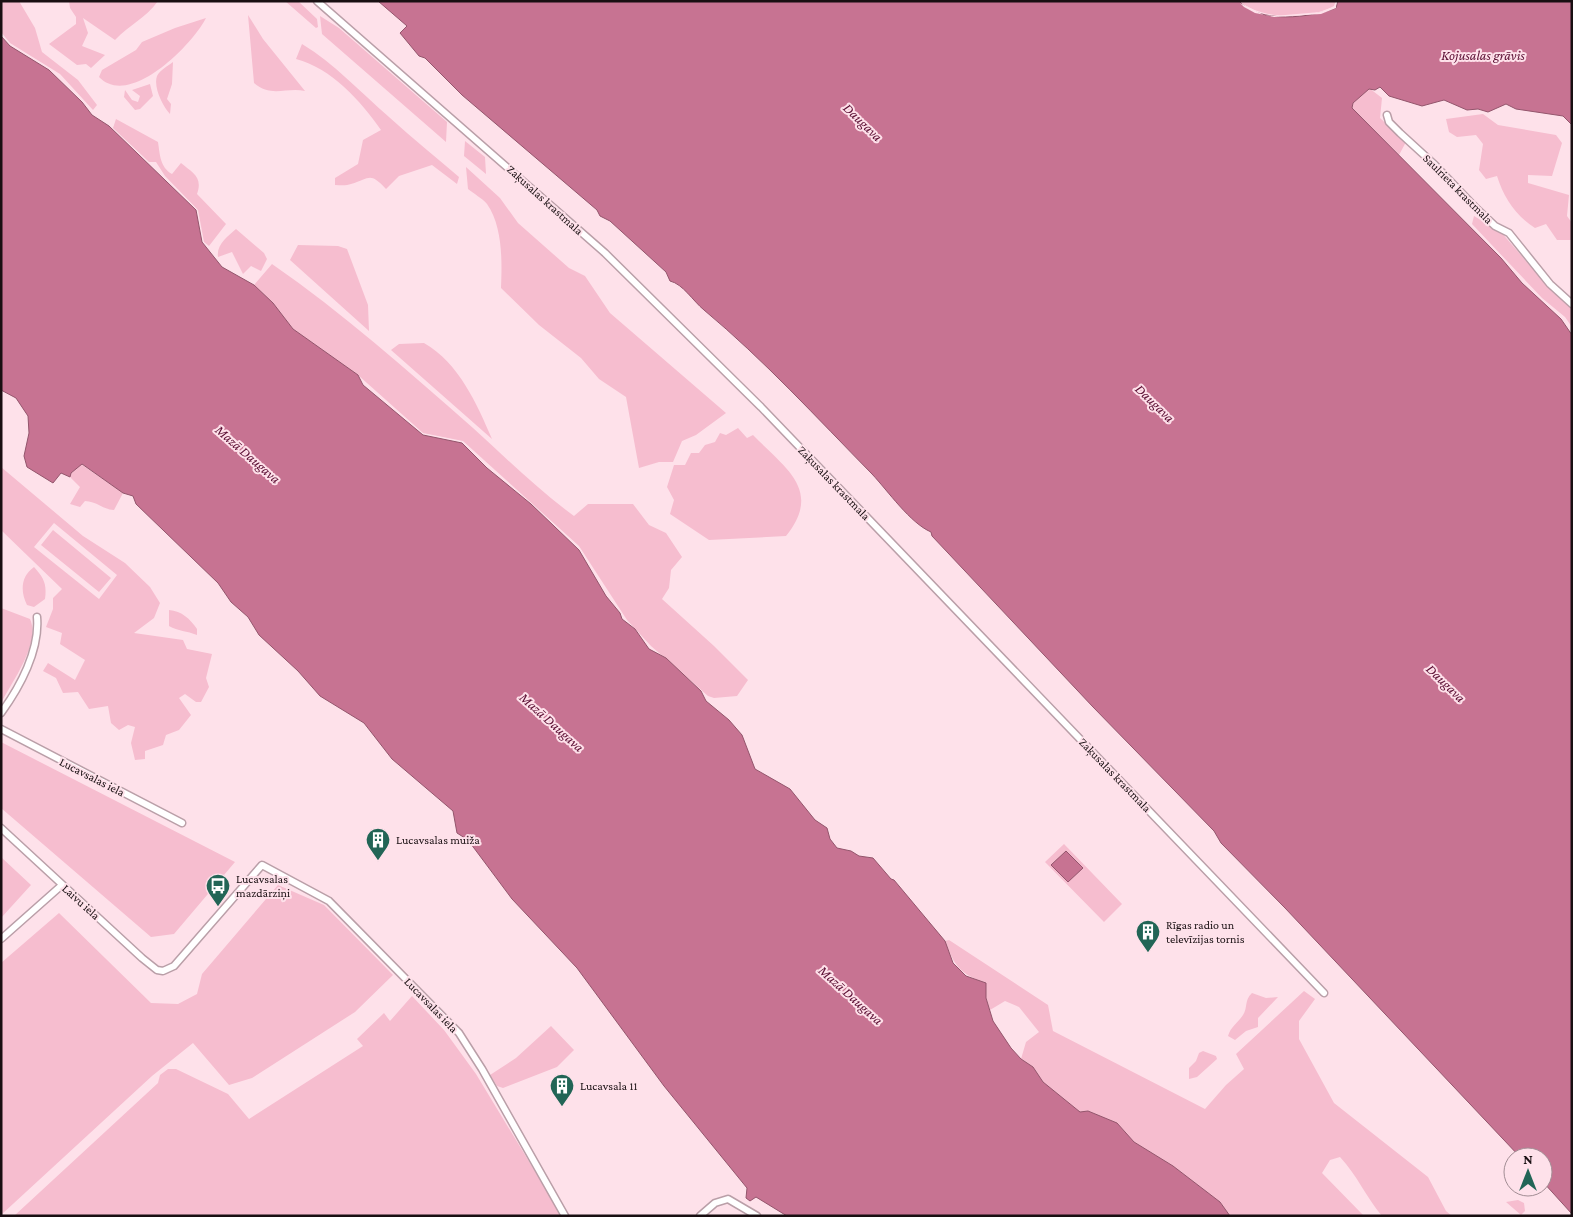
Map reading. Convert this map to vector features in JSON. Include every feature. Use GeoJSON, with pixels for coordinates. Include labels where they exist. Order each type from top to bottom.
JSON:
{"type":"FeatureCollection","features":[{"type":"Feature","properties":{"kind":"street","name":"Zaķusalas krastmala"},"geometry":{"type":"LineString","coordinates":[[317,1],[604,253],[774,421],[1324,993]]}},
{"type":"Feature","properties":{"kind":"street","name":"Saulrieta krastmala"},"geometry":{"type":"LineString","coordinates":[[1387,115],[1390,122],[1400,133],[1435,165],[1476,208],[1495,226],[1509,233],[1550,284],[1572,304]]}},
{"type":"Feature","properties":{"kind":"street"},"geometry":{"type":"LineString","coordinates":[[1,713],[12,698],[32,656],[38,636],[37,617]]}},
{"type":"Feature","properties":{"kind":"street","name":"Lucavsalas iela"},"geometry":{"type":"LineString","coordinates":[[1,729],[182,823]]}},
{"type":"Feature","properties":{"kind":"street","name":"Laivu iela"},"geometry":{"type":"LineString","coordinates":[[1,828],[149,963],[163,972],[174,966],[262,865]]}},
{"type":"Feature","properties":{"kind":"street","name":"Lucavsalas iela"},"geometry":{"type":"LineString","coordinates":[[262,865],[329,901],[459,1033],[482,1069],[565,1216]]}},
{"type":"Feature","properties":{"kind":"street"},"geometry":{"type":"LineString","coordinates":[[1,939],[62,885]]}},
{"type":"Feature","properties":{"kind":"street"},"geometry":{"type":"LineString","coordinates":[[700,1216],[715,1203],[728,1199],[757,1216]]}},
{"type":"Feature","properties":{"kind":"shaded area"},"geometry":{"type":"Polygon","coordinates":[[[1,1],[19,1],[35,28],[42,52],[78,80],[97,105],[93,110],[60,74],[10,43],[1,32],[1,1]]]}},
{"type":"Feature","properties":{"kind":"shaded area"},"geometry":{"type":"Polygon","coordinates":[[[69,1],[158,1],[115,40],[83,18],[88,33],[82,46],[105,55],[91,68],[86,64],[77,65],[49,44],[76,24],[76,17],[70,8],[69,1]]]}},
{"type":"Feature","properties":{"kind":"shaded area"},"geometry":{"type":"Polygon","coordinates":[[[285,1],[298,1],[317,19],[318,27],[316,28],[285,1]]]}},
{"type":"Feature","properties":{"kind":"shaded area"},"geometry":{"type":"Polygon","coordinates":[[[1239,1],[1336,1],[1334,6],[1323,11],[1299,16],[1285,16],[1260,12],[1239,1]]]}},
{"type":"Feature","properties":{"kind":"shaded area"},"geometry":{"type":"Polygon","coordinates":[[[248,15],[263,39],[305,91],[266,90],[254,83],[248,15]]]}},
{"type":"Feature","properties":{"kind":"shaded area"},"geometry":{"type":"Polygon","coordinates":[[[320,16],[339,28],[447,122],[446,142],[322,34],[320,16]]]}},
{"type":"Feature","properties":{"kind":"shaded area"},"geometry":{"type":"Polygon","coordinates":[[[206,18],[175,57],[143,79],[127,85],[112,85],[99,77],[102,70],[136,50],[142,42],[175,28],[206,18]]]}},
{"type":"Feature","properties":{"kind":"shaded area"},"geometry":{"type":"Polygon","coordinates":[[[302,44],[336,69],[459,177],[457,184],[432,165],[399,176],[386,189],[372,178],[349,185],[335,185],[335,178],[358,164],[363,140],[381,130],[355,97],[344,87],[309,63],[296,59],[302,44]]]}},
{"type":"Feature","properties":{"kind":"shaded area"},"geometry":{"type":"Polygon","coordinates":[[[173,62],[172,84],[167,99],[171,104],[170,114],[159,96],[156,81],[160,72],[173,62]]]}},
{"type":"Feature","properties":{"kind":"shaded area"},"geometry":{"type":"Polygon","coordinates":[[[150,84],[153,96],[140,109],[135,110],[124,97],[125,90],[132,100],[138,102],[140,96],[132,90],[150,84]]]}},
{"type":"Feature","properties":{"kind":"shaded area"},"geometry":{"type":"Polygon","coordinates":[[[1369,88],[1382,98],[1380,118],[1406,142],[1399,155],[1352,108],[1353,103],[1369,88]]]}},
{"type":"Feature","properties":{"kind":"shaded area"},"geometry":{"type":"Polygon","coordinates":[[[1483,114],[1498,125],[1556,135],[1562,143],[1552,176],[1528,175],[1528,183],[1569,195],[1567,216],[1572,223],[1572,240],[1557,240],[1546,224],[1535,228],[1528,223],[1516,212],[1507,199],[1497,176],[1486,179],[1479,170],[1483,144],[1476,135],[1457,137],[1449,132],[1446,119],[1483,114]]]}},
{"type":"Feature","properties":{"kind":"shaded area"},"geometry":{"type":"Polygon","coordinates":[[[116,119],[158,142],[163,164],[172,174],[181,163],[196,176],[199,183],[197,194],[226,224],[209,246],[204,242],[198,210],[165,176],[156,162],[149,162],[113,128],[116,119]]]}},
{"type":"Feature","properties":{"kind":"shaded area"},"geometry":{"type":"Polygon","coordinates":[[[465,141],[485,157],[486,174],[464,156],[465,141]]]}},
{"type":"Feature","properties":{"kind":"shaded area"},"geometry":{"type":"Polygon","coordinates":[[[466,167],[500,198],[518,223],[569,268],[585,276],[610,313],[726,413],[696,435],[682,441],[673,462],[659,462],[639,468],[626,397],[599,379],[581,358],[539,325],[501,288],[501,256],[496,223],[487,204],[468,189],[466,167]]]}},
{"type":"Feature","properties":{"kind":"shaded area"},"geometry":{"type":"Polygon","coordinates":[[[1474,216],[1501,232],[1551,290],[1572,309],[1572,327],[1565,317],[1542,298],[1472,224],[1474,216]]]}},
{"type":"Feature","properties":{"kind":"shaded area"},"geometry":{"type":"Polygon","coordinates":[[[236,229],[264,253],[267,259],[261,271],[251,266],[243,274],[232,252],[218,257],[221,245],[236,229]]]}},
{"type":"Feature","properties":{"kind":"shaded area"},"geometry":{"type":"Polygon","coordinates":[[[298,245],[338,246],[347,249],[368,305],[369,331],[290,260],[298,245]]]}},
{"type":"Feature","properties":{"kind":"shaded area"},"geometry":{"type":"Polygon","coordinates":[[[272,264],[375,343],[534,484],[574,516],[588,504],[633,504],[649,525],[666,533],[682,557],[671,570],[669,588],[662,599],[748,680],[737,696],[714,698],[708,696],[651,646],[627,620],[579,546],[463,441],[423,433],[358,375],[293,329],[273,303],[254,285],[272,264]]]}},
{"type":"Feature","properties":{"kind":"shaded area"},"geometry":{"type":"Polygon","coordinates":[[[424,343],[447,362],[466,385],[492,439],[391,350],[399,344],[424,343]]]}},
{"type":"Feature","properties":{"kind":"shaded area"},"geometry":{"type":"Polygon","coordinates":[[[738,428],[747,438],[753,435],[777,458],[795,481],[800,493],[801,505],[797,520],[786,536],[709,540],[670,514],[674,500],[667,487],[674,465],[685,465],[691,453],[699,453],[705,445],[715,442],[720,433],[726,435],[738,428]]]}},
{"type":"Feature","properties":{"kind":"shaded area"},"geometry":{"type":"Polygon","coordinates":[[[81,464],[123,493],[114,510],[89,501],[85,501],[80,507],[70,504],[80,487],[70,477],[71,473],[81,464]]]}},
{"type":"Feature","properties":{"kind":"shaded area"},"geometry":{"type":"Polygon","coordinates":[[[1,467],[83,536],[125,563],[150,587],[160,603],[154,618],[134,633],[183,640],[187,649],[212,654],[206,678],[209,687],[201,702],[196,702],[185,694],[179,698],[191,715],[179,730],[166,735],[163,745],[145,751],[145,759],[135,760],[131,743],[135,727],[128,725],[119,730],[111,723],[108,706],[89,709],[78,692],[63,693],[56,678],[43,671],[48,663],[75,680],[85,660],[60,644],[62,633],[46,627],[53,609],[53,598],[62,589],[1,530],[1,467]],[[54,523],[34,547],[99,599],[117,575],[54,523]]]}},
{"type":"Feature","properties":{"kind":"shaded area"},"geometry":{"type":"Polygon","coordinates":[[[53,530],[111,578],[99,592],[41,545],[53,530]]]}},
{"type":"Feature","properties":{"kind":"shaded area"},"geometry":{"type":"Polygon","coordinates":[[[34,567],[42,578],[46,589],[45,599],[34,607],[27,605],[23,594],[23,584],[26,575],[34,567]]]}},
{"type":"Feature","properties":{"kind":"shaded area"},"geometry":{"type":"Polygon","coordinates":[[[1,608],[30,619],[32,639],[24,662],[1,703],[1,608]]]}},
{"type":"Feature","properties":{"kind":"shaded area"},"geometry":{"type":"Polygon","coordinates":[[[169,610],[178,612],[188,619],[197,629],[197,635],[169,626],[169,610]]]}},
{"type":"Feature","properties":{"kind":"shaded area"},"geometry":{"type":"Polygon","coordinates":[[[1,742],[235,862],[174,934],[151,937],[1,808],[1,742]]]}},
{"type":"Feature","properties":{"kind":"shaded area"},"geometry":{"type":"Polygon","coordinates":[[[1064,844],[1122,904],[1104,922],[1045,862],[1064,844]]]}},
{"type":"Feature","properties":{"kind":"shaded area"},"geometry":{"type":"Polygon","coordinates":[[[1,857],[31,885],[1,918],[1,857]]]}},
{"type":"Feature","properties":{"kind":"shaded area"},"geometry":{"type":"Polygon","coordinates":[[[278,885],[324,905],[393,975],[355,1012],[252,1078],[229,1085],[193,1043],[152,1076],[1,1215],[1,963],[59,913],[151,1003],[178,1004],[197,994],[202,974],[278,885]]]}},
{"type":"Feature","properties":{"kind":"shaded area"},"geometry":{"type":"Polygon","coordinates":[[[949,940],[1048,1005],[1053,1031],[1205,1109],[1226,1085],[1244,1069],[1236,1054],[1304,991],[1315,999],[1299,1021],[1299,1039],[1334,1103],[1428,1177],[1446,1211],[1452,1216],[1382,1216],[1340,1157],[1330,1160],[1322,1173],[1364,1216],[1230,1216],[1220,1202],[1173,1166],[1134,1142],[1117,1123],[1088,1111],[1080,1112],[1043,1082],[1033,1067],[1021,1059],[1026,1042],[1039,1032],[1019,1007],[1005,1001],[990,1010],[986,998],[986,983],[964,973],[952,957],[945,941],[949,940]]]}},
{"type":"Feature","properties":{"kind":"shaded area"},"geometry":{"type":"Polygon","coordinates":[[[1252,993],[1266,998],[1278,997],[1258,1018],[1258,1027],[1246,1031],[1235,1040],[1228,1036],[1241,1018],[1248,998],[1252,993]]]}},
{"type":"Feature","properties":{"kind":"shaded area"},"geometry":{"type":"Polygon","coordinates":[[[412,996],[444,1030],[476,1074],[562,1216],[14,1216],[158,1083],[160,1075],[168,1069],[176,1069],[228,1094],[249,1119],[363,1046],[357,1039],[384,1013],[390,1021],[412,996]]]}},
{"type":"Feature","properties":{"kind":"shaded area"},"geometry":{"type":"Polygon","coordinates":[[[551,1026],[574,1050],[557,1067],[503,1088],[497,1086],[490,1075],[516,1058],[551,1026]]]}},
{"type":"Feature","properties":{"kind":"shaded area"},"geometry":{"type":"Polygon","coordinates":[[[1203,1051],[1216,1056],[1217,1059],[1197,1077],[1189,1079],[1189,1068],[1196,1061],[1199,1053],[1203,1051]]]}},
{"type":"Feature","properties":{"kind":"shaded area"},"geometry":{"type":"Polygon","coordinates":[[[1518,1200],[1524,1203],[1525,1211],[1521,1215],[1506,1202],[1518,1200]]]}},
{"type":"Feature","properties":{"kind":"water"},"geometry":{"type":"Polygon","coordinates":[[[378,1],[1239,1],[1259,13],[1285,17],[1325,12],[1336,8],[1338,1],[1572,1],[1572,125],[1563,116],[1516,109],[1506,104],[1488,112],[1478,109],[1467,110],[1444,100],[1422,106],[1389,96],[1380,87],[1375,90],[1369,89],[1353,103],[1352,108],[1501,258],[1522,283],[1561,319],[1572,335],[1572,1214],[1553,1193],[1553,1147],[1511,1147],[1285,908],[1221,843],[1214,831],[1093,707],[932,536],[931,532],[915,522],[872,474],[790,390],[684,289],[670,281],[666,272],[610,221],[600,216],[597,210],[462,95],[425,58],[419,56],[400,33],[407,26],[378,1]]]}},
{"type":"Feature","properties":{"kind":"water","name":"Mazā Daugava"},"geometry":{"type":"Polygon","coordinates":[[[1,36],[10,46],[49,70],[82,102],[92,115],[109,126],[196,210],[202,242],[222,267],[254,285],[273,303],[293,329],[358,375],[363,385],[423,435],[462,443],[487,468],[531,504],[579,550],[622,619],[635,629],[649,649],[666,658],[701,691],[706,701],[729,720],[742,735],[755,769],[790,789],[815,820],[827,828],[830,839],[837,848],[851,851],[859,856],[873,858],[945,941],[953,963],[966,976],[986,983],[986,998],[993,1021],[1011,1048],[1021,1059],[1033,1067],[1043,1082],[1080,1112],[1088,1111],[1117,1123],[1134,1142],[1173,1166],[1220,1202],[1230,1216],[787,1216],[756,1197],[750,1201],[746,1198],[747,1188],[664,1086],[577,968],[512,899],[468,840],[457,833],[453,811],[392,759],[364,723],[320,696],[298,671],[259,635],[248,617],[231,602],[218,583],[136,504],[133,496],[123,493],[82,464],[71,473],[70,477],[61,473],[53,483],[27,467],[24,456],[29,433],[28,416],[16,398],[1,390],[1,36]]]}},
{"type":"Feature","properties":{"kind":"water"},"geometry":{"type":"Polygon","coordinates":[[[1066,851],[1083,868],[1068,882],[1051,865],[1066,851]]]}},
{"type":"Feature","properties":{"kind":"pier"},"geometry":{"type":"Polygon","coordinates":[[[1336,1],[1336,8],[1321,14],[1274,17],[1265,15],[1320,12],[1334,7],[1336,1]]]}},
{"type":"Feature","properties":{"kind":"pier"},"geometry":{"type":"Polygon","coordinates":[[[1240,3],[1264,15],[1255,13],[1240,3]]]}},
{"type":"Feature","properties":{"kind":"place","name":"Lucavsalas muiža"},"geometry":{"type":"Point","coordinates":[378,861]}},
{"type":"Feature","properties":{"kind":"place","name":"Lucavsalas mazdārziņi"},"geometry":{"type":"Point","coordinates":[218,907]}},
{"type":"Feature","properties":{"kind":"place","name":"Rīgas radio un televīzijas tornis"},"geometry":{"type":"Point","coordinates":[1148,953]}},
{"type":"Feature","properties":{"kind":"place","name":"Lucavsala 11"},"geometry":{"type":"Point","coordinates":[562,1107]}},
{"type":"Feature","properties":{"kind":"water label","name":"Kojusalas grāvis"},"geometry":{"type":"Point","coordinates":[1483,55]}},
{"type":"Feature","properties":{"kind":"water label","name":"Daugava"},"geometry":{"type":"Point","coordinates":[863,122]}},
{"type":"Feature","properties":{"kind":"water label","name":"Daugava"},"geometry":{"type":"Point","coordinates":[1155,403]}},
{"type":"Feature","properties":{"kind":"water label","name":"Daugava"},"geometry":{"type":"Point","coordinates":[1446,683]}}]}
